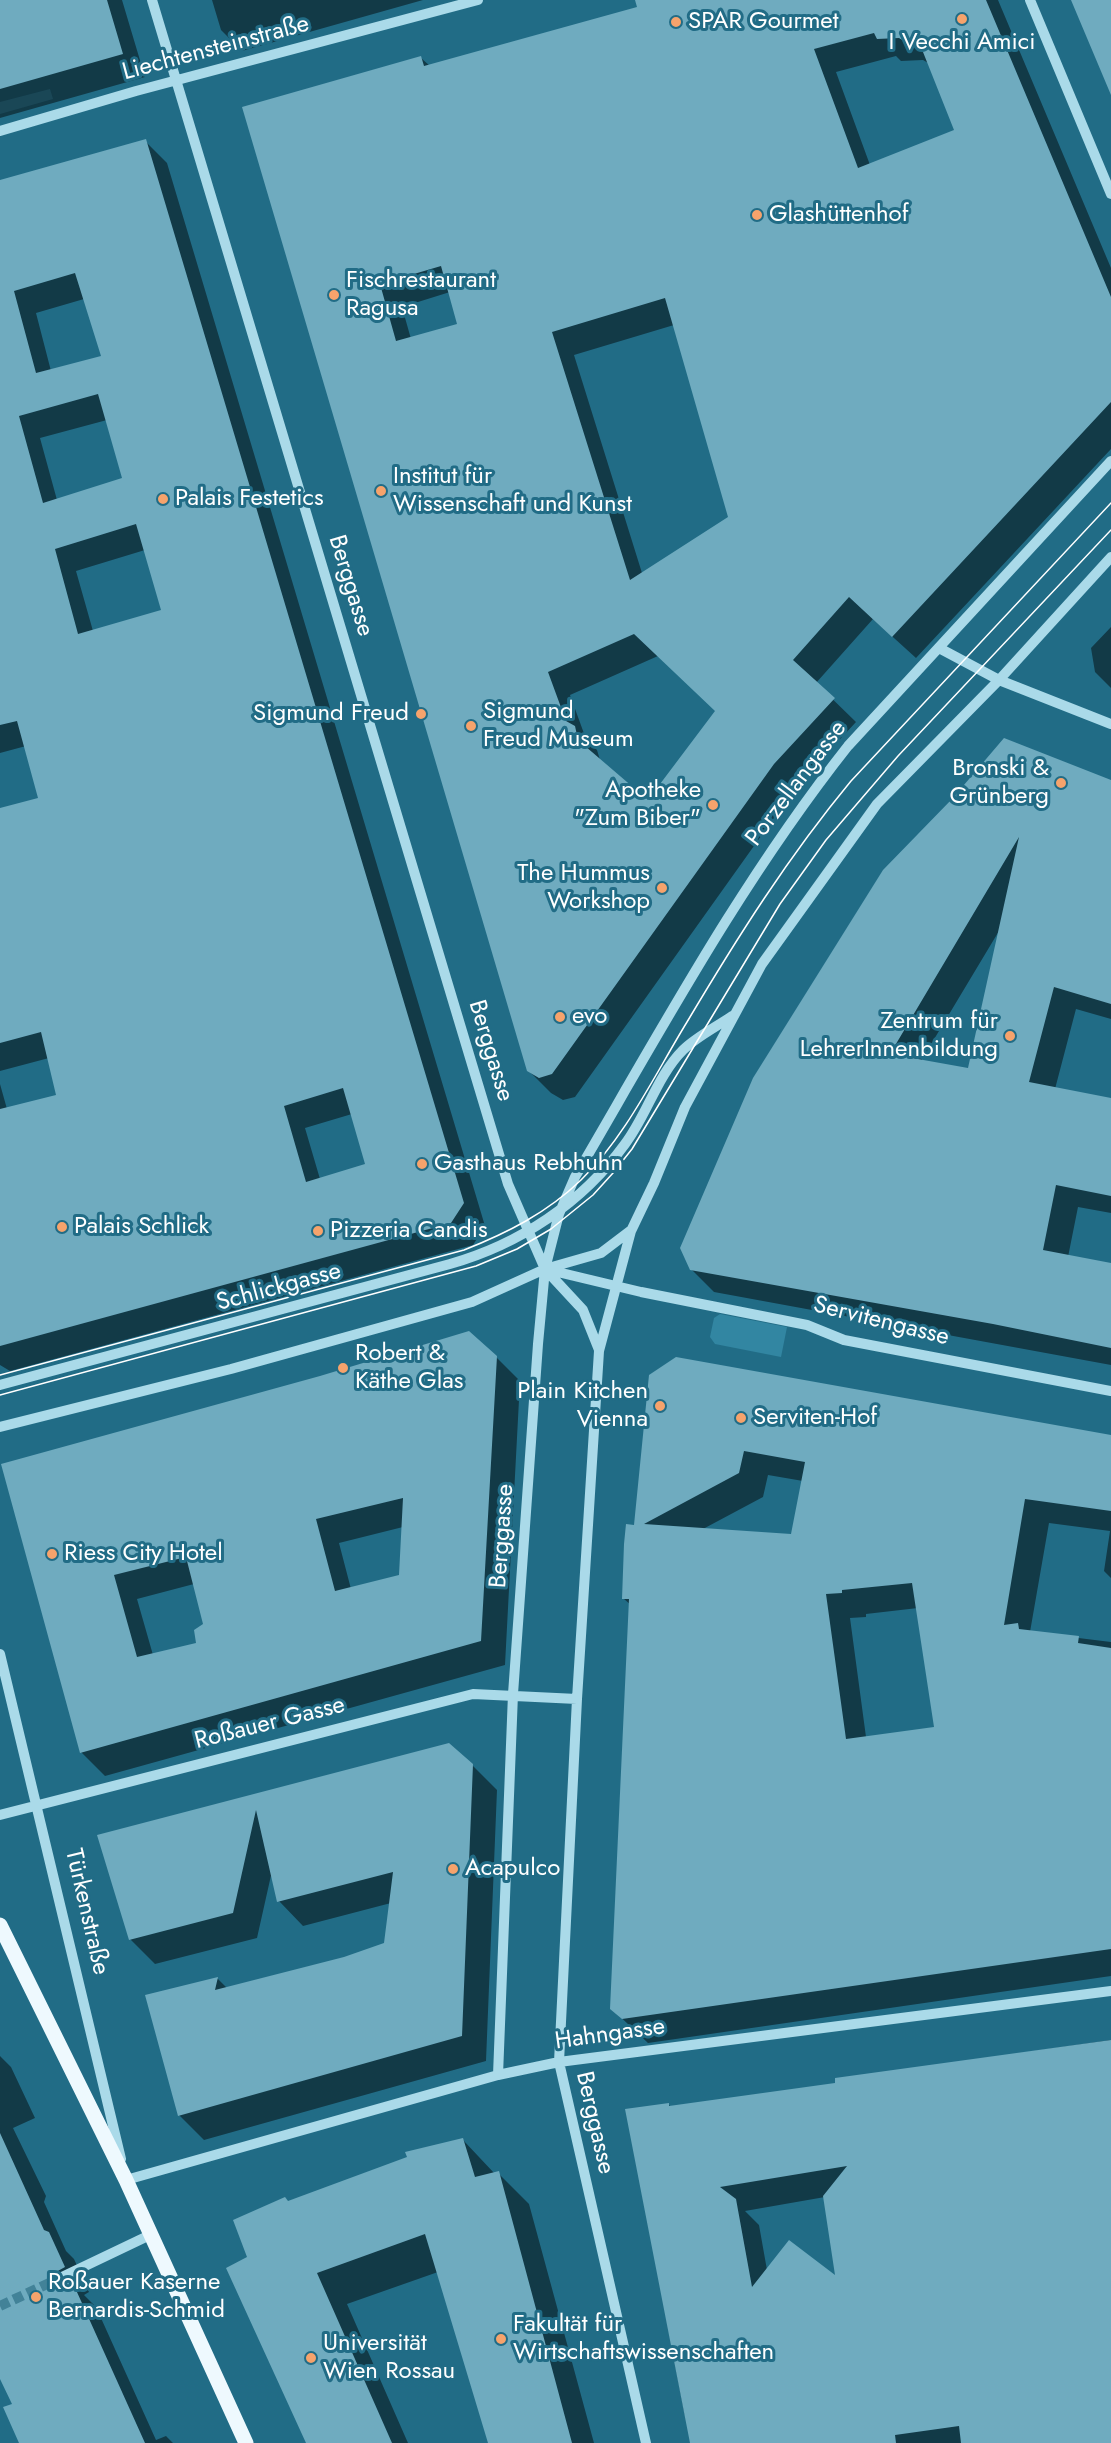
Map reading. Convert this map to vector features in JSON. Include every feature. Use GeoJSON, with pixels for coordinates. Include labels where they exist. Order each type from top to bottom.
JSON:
{"type":"FeatureCollection","features":[{"type":"Feature","properties":{"kind":"main road","name":"Türkenstraße"},"geometry":{"type":"LineString","coordinates":[[0,1925],[126,2180],[246,2443]]}},
{"type":"Feature","properties":{"kind":"street","name":"Berggasse"},"geometry":{"type":"LineString","coordinates":[[152,0],[508,1184],[545,1269],[513,1694],[498,2075]]}},
{"type":"Feature","properties":{"kind":"street","name":"Liechtensteinstraße"},"geometry":{"type":"LineString","coordinates":[[0,131],[478,0]]}},
{"type":"Feature","properties":{"kind":"street"},"geometry":{"type":"LineString","coordinates":[[1030,0],[1111,194]]}},
{"type":"Feature","properties":{"kind":"street","name":"Porzellangasse"},"geometry":{"type":"LineString","coordinates":[[545,1269],[561,1210],[575,1177],[714,938],[809,796],[848,746],[1111,461]]}},
{"type":"Feature","properties":{"kind":"street"},"geometry":{"type":"LineString","coordinates":[[599,1350],[631,1231],[654,1183],[685,1107],[762,964],[877,804],[999,680],[1111,557]]}},
{"type":"Feature","properties":{"kind":"street"},"geometry":{"type":"LineString","coordinates":[[939,648],[999,680],[1111,724]]}},
{"type":"Feature","properties":{"kind":"street","name":"Schlickgasse"},"geometry":{"type":"LineString","coordinates":[[0,1385],[492,1250],[561,1210],[586,1188],[627,1143],[683,1051],[735,1015]]}},
{"type":"Feature","properties":{"kind":"street"},"geometry":{"type":"LineString","coordinates":[[0,1427],[231,1369],[472,1302],[545,1269],[601,1253],[631,1231]]}},
{"type":"Feature","properties":{"kind":"street"},"geometry":{"type":"LineString","coordinates":[[545,1269],[583,1310],[599,1350]]}},
{"type":"Feature","properties":{"kind":"street","name":"Servitengasse"},"geometry":{"type":"LineString","coordinates":[[545,1269],[641,1292],[807,1325],[844,1340],[1111,1392]]}},
{"type":"Feature","properties":{"kind":"street","name":"Berggasse"},"geometry":{"type":"LineString","coordinates":[[599,1350],[577,1699],[559,2062],[646,2443]]}},
{"type":"Feature","properties":{"kind":"street","name":"Türkenstraße"},"geometry":{"type":"LineString","coordinates":[[0,1654],[126,2180]]}},
{"type":"Feature","properties":{"kind":"street","name":"Roßauer Gasse"},"geometry":{"type":"LineString","coordinates":[[38,1805],[473,1694],[513,1694]]}},
{"type":"Feature","properties":{"kind":"street"},"geometry":{"type":"LineString","coordinates":[[513,1694],[577,1699]]}},
{"type":"Feature","properties":{"kind":"street"},"geometry":{"type":"LineString","coordinates":[[0,1815],[38,1805]]}},
{"type":"Feature","properties":{"kind":"street","name":"Hahngasse"},"geometry":{"type":"LineString","coordinates":[[126,2180],[498,2075],[559,2062],[1111,1991]]}},
{"type":"Feature","properties":{"kind":"street"},"geometry":{"type":"LineString","coordinates":[[62,2277],[150,2235]]}},
{"type":"Feature","properties":{"kind":"shaded area"},"geometry":{"type":"Polygon","coordinates":[[[50,89],[53,99],[0,114],[0,102],[50,89]]]}},
{"type":"Feature","properties":{"kind":"shaded area"},"geometry":{"type":"Polygon","coordinates":[[[720,1314],[787,1327],[781,1357],[715,1344],[710,1337],[714,1318],[720,1314]]]}},
{"type":"Feature","properties":{"kind":"building"},"geometry":{"type":"Polygon","coordinates":[[[0,0],[107,0],[123,54],[0,89],[0,0]]]}},
{"type":"Feature","properties":{"kind":"building"},"geometry":{"type":"Polygon","coordinates":[[[635,0],[986,0],[1111,297],[1111,402],[892,637],[849,597],[793,660],[835,698],[774,764],[552,1074],[539,1078],[527,1071],[242,107],[421,56],[424,66],[637,7],[635,0]],[[874,33],[814,49],[858,168],[954,130],[923,52],[899,38],[877,39],[874,33]],[[441,266],[380,284],[396,341],[457,324],[441,266]],[[665,298],[552,332],[630,580],[728,517],[665,298]],[[634,634],[548,672],[566,721],[575,726],[578,740],[648,800],[715,711],[634,634]]]}},
{"type":"Feature","properties":{"kind":"building"},"geometry":{"type":"Polygon","coordinates":[[[1071,0],[1111,0],[1111,95],[1071,0]]]}},
{"type":"Feature","properties":{"kind":"building"},"geometry":{"type":"Polygon","coordinates":[[[146,139],[464,1203],[451,1223],[0,1346],[0,1109],[56,1095],[41,1032],[0,1043],[0,808],[38,798],[17,721],[0,725],[0,180],[146,139]],[[75,273],[14,291],[36,373],[101,356],[75,273]],[[98,394],[19,416],[43,503],[122,478],[98,394]],[[136,524],[55,549],[78,634],[161,610],[136,524]],[[343,1088],[284,1106],[306,1182],[365,1164],[343,1088]]]}},
{"type":"Feature","properties":{"kind":"building"},"geometry":{"type":"Polygon","coordinates":[[[1004,738],[1111,780],[1111,1004],[1054,987],[1029,1082],[1111,1098],[1111,1196],[1056,1185],[1043,1250],[1111,1263],[1111,1348],[993,1324],[690,1270],[680,1248],[753,1078],[883,870],[952,799],[1004,738]],[[1019,837],[890,1054],[968,1068],[1019,837]]]}},
{"type":"Feature","properties":{"kind":"building"},"geometry":{"type":"Polygon","coordinates":[[[469,1331],[497,1356],[481,1641],[80,1753],[1,1464],[320,1376],[469,1331]],[[403,1498],[316,1519],[335,1591],[399,1575],[403,1498]],[[186,1557],[114,1575],[137,1657],[196,1643],[194,1630],[203,1624],[186,1557]]]}},
{"type":"Feature","properties":{"kind":"building"},"geometry":{"type":"Polygon","coordinates":[[[676,1357],[1111,1435],[1111,1511],[1025,1499],[1004,1625],[1018,1623],[1019,1629],[1079,1636],[1078,1643],[1111,1648],[1111,1949],[622,2019],[610,2009],[629,1599],[622,1599],[624,1544],[626,1524],[634,1525],[649,1375],[676,1357]],[[744,1451],[739,1473],[644,1524],[791,1534],[805,1462],[744,1451]],[[912,1583],[842,1590],[842,1593],[826,1594],[846,1739],[934,1727],[912,1583]]]}},
{"type":"Feature","properties":{"kind":"building"},"geometry":{"type":"Polygon","coordinates":[[[449,1743],[473,1764],[462,2036],[178,2116],[145,1995],[218,1977],[215,1990],[344,1957],[384,1943],[393,1872],[277,1902],[256,1810],[233,1913],[129,1940],[97,1835],[449,1743]]]}},
{"type":"Feature","properties":{"kind":"building"},"geometry":{"type":"Polygon","coordinates":[[[1111,2040],[1111,2443],[961,2443],[959,2426],[895,2435],[896,2443],[690,2443],[625,2109],[669,2103],[669,2106],[835,2083],[835,2078],[1111,2040]],[[847,2166],[720,2187],[736,2199],[752,2287],[789,2240],[835,2275],[823,2196],[847,2166]]]}},
{"type":"Feature","properties":{"kind":"building","name":"Roßauer Kaserne Bernardis-Schmid"},"geometry":{"type":"Polygon","coordinates":[[[0,2133],[44,2230],[49,2232],[65,2267],[56,2272],[55,2280],[62,2284],[72,2281],[145,2443],[19,2443],[3,2407],[12,2404],[0,2379],[0,2133]]]}},
{"type":"Feature","properties":{"kind":"building","name":"Universität Wien Rossau"},"geometry":{"type":"Polygon","coordinates":[[[463,2138],[475,2177],[499,2171],[572,2443],[488,2443],[425,2234],[317,2273],[392,2443],[306,2443],[226,2268],[247,2257],[233,2220],[285,2197],[288,2201],[407,2157],[405,2152],[463,2138]]]}},
{"type":"Feature","properties":{"kind":"tunnel"},"geometry":{"type":"LineString","coordinates":[[0,2306],[62,2277]]}},
{"type":"Feature","properties":{"kind":"tram line"},"geometry":{"type":"LineString","coordinates":[[0,1375],[464,1250],[511,1229],[568,1192],[597,1163],[626,1125],[744,929],[828,810],[851,781],[1111,503]]}},
{"type":"Feature","properties":{"kind":"tram line"},"geometry":{"type":"LineString","coordinates":[[0,1395],[476,1266],[517,1249],[551,1229],[593,1195],[632,1149],[780,904],[826,840],[898,756],[1111,530]]}},
{"type":"Feature","properties":{"kind":"place","name":"I Vecchi Amici"},"geometry":{"type":"Point","coordinates":[962,19]}},
{"type":"Feature","properties":{"kind":"place","name":"SPAR Gourmet"},"geometry":{"type":"Point","coordinates":[676,22]}},
{"type":"Feature","properties":{"kind":"place","name":"Glashüttenhof"},"geometry":{"type":"Point","coordinates":[757,215]}},
{"type":"Feature","properties":{"kind":"place","name":"Fischrestaurant Ragusa"},"geometry":{"type":"Point","coordinates":[334,295]}},
{"type":"Feature","properties":{"kind":"place","name":"Institut für Wissenschaft und Kunst"},"geometry":{"type":"Point","coordinates":[381,491]}},
{"type":"Feature","properties":{"kind":"place","name":"Palais Festetics"},"geometry":{"type":"Point","coordinates":[163,499]}},
{"type":"Feature","properties":{"kind":"place","name":"Sigmund Freud"},"geometry":{"type":"Point","coordinates":[421,714]}},
{"type":"Feature","properties":{"kind":"place","name":"Sigmund Freud Museum"},"geometry":{"type":"Point","coordinates":[471,726]}},
{"type":"Feature","properties":{"kind":"place","name":"Bronski & Grünberg"},"geometry":{"type":"Point","coordinates":[1061,783]}},
{"type":"Feature","properties":{"kind":"place","name":"Apotheke \"Zum Biber\""},"geometry":{"type":"Point","coordinates":[713,805]}},
{"type":"Feature","properties":{"kind":"place","name":"The Hummus Workshop"},"geometry":{"type":"Point","coordinates":[662,888]}},
{"type":"Feature","properties":{"kind":"place","name":"evo"},"geometry":{"type":"Point","coordinates":[560,1017]}},
{"type":"Feature","properties":{"kind":"place","name":"Zentrum für LehrerInnenbildung"},"geometry":{"type":"Point","coordinates":[1010,1036]}},
{"type":"Feature","properties":{"kind":"place","name":"Gasthaus Rebhuhn"},"geometry":{"type":"Point","coordinates":[422,1164]}},
{"type":"Feature","properties":{"kind":"place","name":"Palais Schlick"},"geometry":{"type":"Point","coordinates":[62,1227]}},
{"type":"Feature","properties":{"kind":"place","name":"Pizzeria Candis"},"geometry":{"type":"Point","coordinates":[318,1231]}},
{"type":"Feature","properties":{"kind":"place","name":"Robert & Käthe Glas"},"geometry":{"type":"Point","coordinates":[343,1368]}},
{"type":"Feature","properties":{"kind":"place","name":"Plain Kitchen Vienna"},"geometry":{"type":"Point","coordinates":[660,1406]}},
{"type":"Feature","properties":{"kind":"place","name":"Serviten-Hof"},"geometry":{"type":"Point","coordinates":[741,1418]}},
{"type":"Feature","properties":{"kind":"place","name":"Riess City Hotel"},"geometry":{"type":"Point","coordinates":[52,1554]}},
{"type":"Feature","properties":{"kind":"place","name":"Acapulco"},"geometry":{"type":"Point","coordinates":[453,1869]}},
{"type":"Feature","properties":{"kind":"place","name":"Roßauer Kaserne Bernardis-Schmid"},"geometry":{"type":"Point","coordinates":[36,2297]}},
{"type":"Feature","properties":{"kind":"place","name":"Fakultät für Wirtschaftswissenschaften"},"geometry":{"type":"Point","coordinates":[501,2339]}},
{"type":"Feature","properties":{"kind":"place","name":"Universität Wien Rossau"},"geometry":{"type":"Point","coordinates":[311,2358]}}]}
